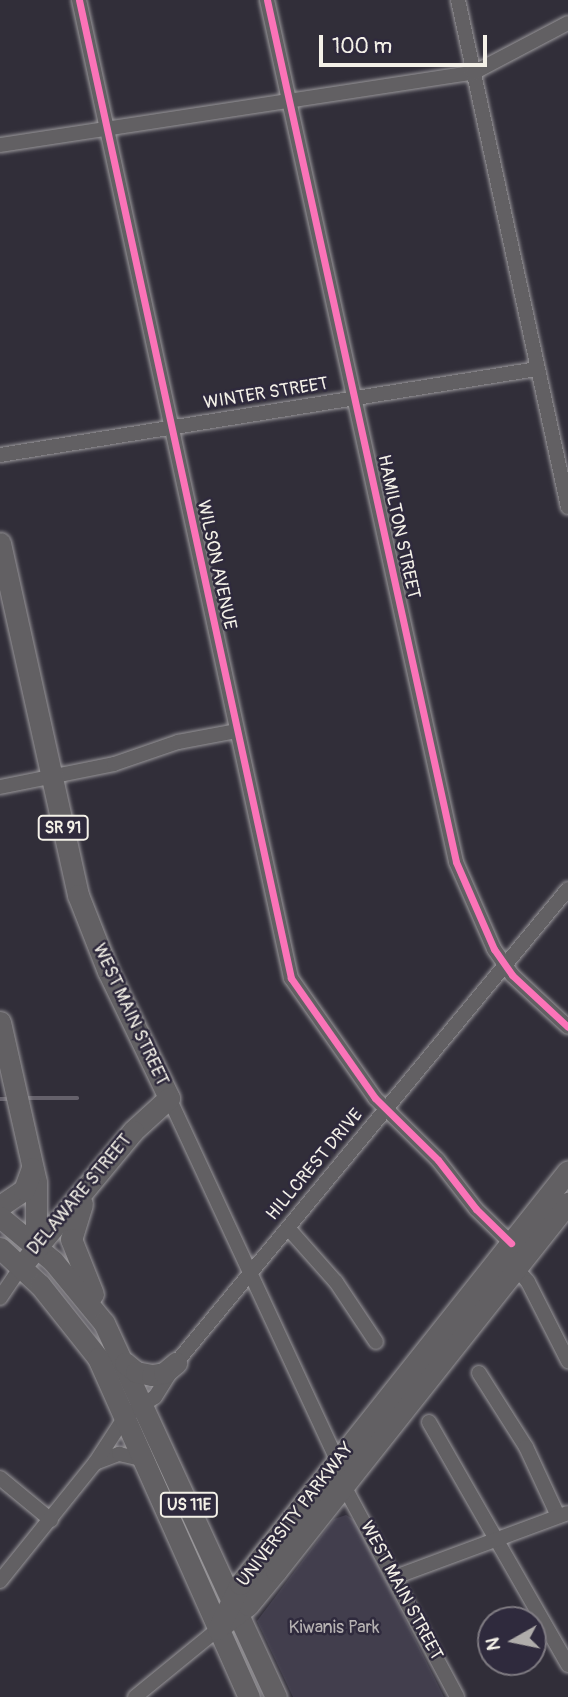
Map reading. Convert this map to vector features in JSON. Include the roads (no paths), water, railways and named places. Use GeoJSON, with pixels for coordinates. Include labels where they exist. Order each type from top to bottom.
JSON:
{"type":"FeatureCollection","features":[{"type":"Feature","properties":{"kind":"main road","name":"WEST MAIN STREET"},"geometry":{"type":"LineString","coordinates":[[0,543],[50,775],[88,923],[169,1098]]}},
{"type":"Feature","properties":{"kind":"main road"},"geometry":{"type":"LineString","coordinates":[[0,1023],[39,1204],[36,1247]]}},
{"type":"Feature","properties":{"kind":"main road","name":"DELAWARE STREET"},"geometry":{"type":"LineString","coordinates":[[22,1265],[133,1131],[169,1098]]}},
{"type":"Feature","properties":{"kind":"main road"},"geometry":{"type":"LineString","coordinates":[[0,1206],[24,1190],[32,1168]]}},
{"type":"Feature","properties":{"kind":"main road","name":"UNIVERSITY PARKWAY"},"geometry":{"type":"LineString","coordinates":[[233,1609],[240,1584],[568,1171]]}},
{"type":"Feature","properties":{"kind":"main road"},"geometry":{"type":"LineString","coordinates":[[94,1180],[71,1227],[71,1239],[104,1322]]}},
{"type":"Feature","properties":{"kind":"main road","name":"UNIVERSITY PARKWAY"},"geometry":{"type":"LineString","coordinates":[[218,1629],[344,1486],[568,1203]]}},
{"type":"Feature","properties":{"kind":"main road"},"geometry":{"type":"LineString","coordinates":[[39,1204],[52,1216],[67,1212]]}},
{"type":"Feature","properties":{"kind":"main road","name":"US 11E"},"geometry":{"type":"LineString","coordinates":[[0,1217],[36,1247],[78,1289],[104,1322],[145,1407],[233,1609],[276,1697]]}},
{"type":"Feature","properties":{"kind":"main road","name":"US 11E"},"geometry":{"type":"LineString","coordinates":[[0,1248],[22,1265],[98,1359],[146,1460],[248,1697]]}},
{"type":"Feature","properties":{"kind":"main road"},"geometry":{"type":"LineString","coordinates":[[125,1363],[136,1372],[152,1376],[164,1373],[176,1363]]}},
{"type":"Feature","properties":{"kind":"street","name":"WILSON AVENUE"},"geometry":{"type":"LineString","coordinates":[[79,0],[291,978],[387,1109],[511,1243]]}},
{"type":"Feature","properties":{"kind":"street","name":"HAMILTON STREET"},"geometry":{"type":"LineString","coordinates":[[267,0],[456,862],[504,964],[568,1027]]}},
{"type":"Feature","properties":{"kind":"street"},"geometry":{"type":"LineString","coordinates":[[458,0],[568,507]]}},
{"type":"Feature","properties":{"kind":"street"},"geometry":{"type":"LineString","coordinates":[[0,145],[473,73],[568,23]]}},
{"type":"Feature","properties":{"kind":"street","name":"WINTER STREET"},"geometry":{"type":"LineString","coordinates":[[0,455],[537,369]]}},
{"type":"Feature","properties":{"kind":"street"},"geometry":{"type":"LineString","coordinates":[[0,787],[114,764],[178,741],[236,731]]}},
{"type":"Feature","properties":{"kind":"street","name":"HILLCREST DRIVE"},"geometry":{"type":"LineString","coordinates":[[125,1417],[145,1407],[176,1363],[568,889]]}},
{"type":"Feature","properties":{"kind":"street","name":"WEST MAIN STREET"},"geometry":{"type":"LineString","coordinates":[[169,1098],[249,1276],[337,1460]]}},
{"type":"Feature","properties":{"kind":"street"},"geometry":{"type":"LineString","coordinates":[[288,1228],[336,1282],[376,1342]]}},
{"type":"Feature","properties":{"kind":"street","name":"DELAWARE STREET"},"geometry":{"type":"LineString","coordinates":[[0,1298],[22,1265]]}},
{"type":"Feature","properties":{"kind":"street"},"geometry":{"type":"LineString","coordinates":[[516,1268],[528,1282],[568,1361]]}},
{"type":"Feature","properties":{"kind":"street"},"geometry":{"type":"LineString","coordinates":[[395,1577],[563,1514],[526,1447],[479,1373]]}},
{"type":"Feature","properties":{"kind":"street"},"geometry":{"type":"LineString","coordinates":[[0,1581],[95,1463],[125,1417]]}},
{"type":"Feature","properties":{"kind":"street"},"geometry":{"type":"LineString","coordinates":[[429,1422],[499,1538],[568,1665]]}},
{"type":"Feature","properties":{"kind":"street"},"geometry":{"type":"LineString","coordinates":[[95,1463],[119,1454],[146,1460]]}},
{"type":"Feature","properties":{"kind":"street"},"geometry":{"type":"LineString","coordinates":[[0,1478],[51,1520]]}},
{"type":"Feature","properties":{"kind":"street","name":"WEST MAIN STREET"},"geometry":{"type":"LineString","coordinates":[[344,1486],[457,1697]]}},
{"type":"Feature","properties":{"kind":"street"},"geometry":{"type":"LineString","coordinates":[[135,1697],[218,1629]]}},
{"type":"Feature","properties":{"kind":"waterway"},"geometry":{"type":"LineString","coordinates":[[23,1098],[77,1098]]}},
{"type":"Feature","properties":{"kind":"waterway"},"geometry":{"type":"LineString","coordinates":[[0,1099],[8,1099]]}},
{"type":"Feature","properties":{"kind":"park label","name":"Kiwanis Park"},"geometry":{"type":"Point","coordinates":[334,1628]}}]}
